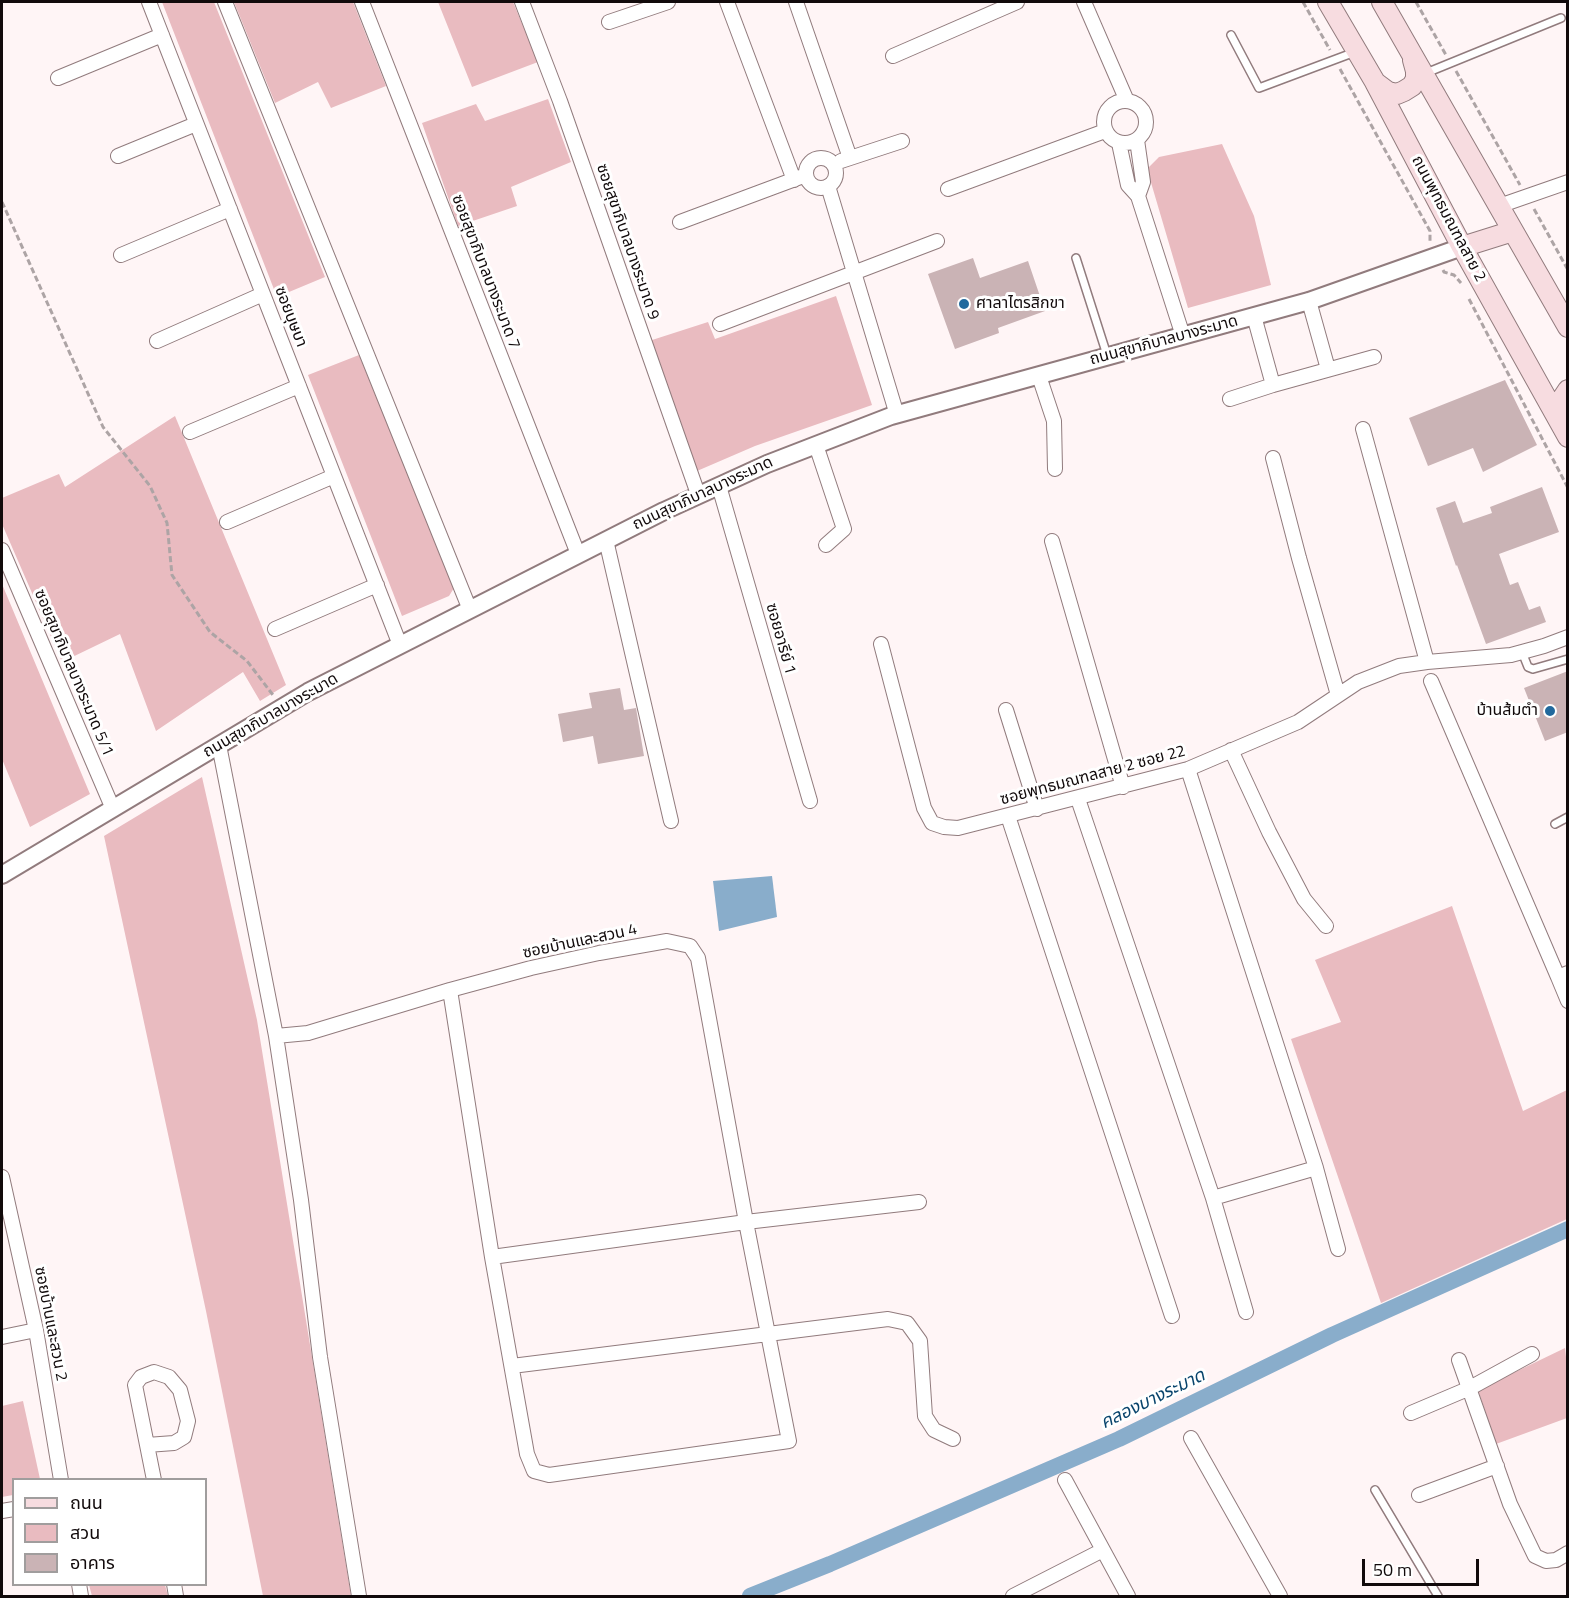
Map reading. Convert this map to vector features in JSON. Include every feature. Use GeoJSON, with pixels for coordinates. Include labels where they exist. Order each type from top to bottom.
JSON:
{"type":"FeatureCollection","features":[{"type":"Feature","properties":{"kind":"main road","name":"ถนนพุทธมณฑลสาย 2"},"geometry":{"type":"LineString","coordinates":[[1328,2],[1375,82],[1462,247],[1566,434]]}},
{"type":"Feature","properties":{"kind":"main road"},"geometry":{"type":"LineString","coordinates":[[1382,2],[1568,327]]}},
{"type":"Feature","properties":{"kind":"main road"},"geometry":{"type":"LineString","coordinates":[[1375,82],[1388,92],[1396,94],[1412,86],[1416,79],[1416,70],[1411,54]]}},
{"type":"Feature","properties":{"kind":"main road"},"geometry":{"type":"LineString","coordinates":[[1462,247],[1513,231]]}},
{"type":"Feature","properties":{"kind":"main road"},"geometry":{"type":"LineString","coordinates":[[1566,434],[1562,399],[1568,390]]}},
{"type":"Feature","properties":{"kind":"street","name":"ซอยบุษบา"},"geometry":{"type":"LineString","coordinates":[[149,2],[400,645]]}},
{"type":"Feature","properties":{"kind":"street"},"geometry":{"type":"LineString","coordinates":[[225,2],[470,610]]}},
{"type":"Feature","properties":{"kind":"street","name":"ซอยสุขาภิบาลบางระมาด 7"},"geometry":{"type":"LineString","coordinates":[[362,2],[578,554]]}},
{"type":"Feature","properties":{"kind":"street","name":"ซอยสุขาภิบาลบางระมาด 9"},"geometry":{"type":"LineString","coordinates":[[522,2],[560,101],[698,494]]}},
{"type":"Feature","properties":{"kind":"street"},"geometry":{"type":"LineString","coordinates":[[609,22],[668,2]]}},
{"type":"Feature","properties":{"kind":"street"},"geometry":{"type":"LineString","coordinates":[[680,222],[800,178],[814,160],[824,159],[833,164],[836,174],[828,186],[819,188],[800,178],[727,2]]}},
{"type":"Feature","properties":{"kind":"street"},"geometry":{"type":"LineString","coordinates":[[796,2],[850,159]]}},
{"type":"Feature","properties":{"kind":"street"},"geometry":{"type":"LineString","coordinates":[[893,56],[1017,2]]}},
{"type":"Feature","properties":{"kind":"street"},"geometry":{"type":"LineString","coordinates":[[1084,2],[1127,101]]}},
{"type":"Feature","properties":{"kind":"street"},"geometry":{"type":"LineString","coordinates":[[58,78],[162,35]]}},
{"type":"Feature","properties":{"kind":"street"},"geometry":{"type":"LineString","coordinates":[[1127,101],[1139,106],[1146,117],[1145,130],[1137,140],[1119,143],[1110,138],[1105,131],[1103,123],[1107,109],[1113,104],[1127,101]]}},
{"type":"Feature","properties":{"kind":"street"},"geometry":{"type":"LineString","coordinates":[[118,156],[196,124]]}},
{"type":"Feature","properties":{"kind":"street"},"geometry":{"type":"LineString","coordinates":[[948,189],[1105,131]]}},
{"type":"Feature","properties":{"kind":"street"},"geometry":{"type":"LineString","coordinates":[[1137,140],[1143,182],[1138,196]]}},
{"type":"Feature","properties":{"kind":"street"},"geometry":{"type":"LineString","coordinates":[[833,164],[902,141]]}},
{"type":"Feature","properties":{"kind":"street"},"geometry":{"type":"LineString","coordinates":[[1119,143],[1128,185],[1138,196],[1183,336]]}},
{"type":"Feature","properties":{"kind":"street"},"geometry":{"type":"LineString","coordinates":[[1499,206],[1568,182]]}},
{"type":"Feature","properties":{"kind":"street"},"geometry":{"type":"LineString","coordinates":[[828,186],[897,415]]}},
{"type":"Feature","properties":{"kind":"street"},"geometry":{"type":"LineString","coordinates":[[121,255],[230,209]]}},
{"type":"Feature","properties":{"kind":"street"},"geometry":{"type":"LineString","coordinates":[[720,324],[937,241]]}},
{"type":"Feature","properties":{"kind":"street","name":"ถนนสุขาภิบาลบางระมาด"},"geometry":{"type":"LineString","coordinates":[[2,875],[283,707],[698,494],[816,445],[897,415],[1309,301],[1462,247]]}},
{"type":"Feature","properties":{"kind":"street"},"geometry":{"type":"LineString","coordinates":[[157,341],[263,294]]}},
{"type":"Feature","properties":{"kind":"street"},"geometry":{"type":"LineString","coordinates":[[1309,301],[1329,369]]}},
{"type":"Feature","properties":{"kind":"street"},"geometry":{"type":"LineString","coordinates":[[1254,316],[1274,385]]}},
{"type":"Feature","properties":{"kind":"street"},"geometry":{"type":"LineString","coordinates":[[1230,399],[1374,357]]}},
{"type":"Feature","properties":{"kind":"street"},"geometry":{"type":"LineString","coordinates":[[1039,376],[1054,421],[1055,469]]}},
{"type":"Feature","properties":{"kind":"street"},"geometry":{"type":"LineString","coordinates":[[190,432],[299,386]]}},
{"type":"Feature","properties":{"kind":"street"},"geometry":{"type":"LineString","coordinates":[[1363,429],[1427,662]]}},
{"type":"Feature","properties":{"kind":"street"},"geometry":{"type":"LineString","coordinates":[[816,445],[844,529],[826,545]]}},
{"type":"Feature","properties":{"kind":"street"},"geometry":{"type":"LineString","coordinates":[[1273,458],[1338,695]]}},
{"type":"Feature","properties":{"kind":"street"},"geometry":{"type":"LineString","coordinates":[[227,522],[334,476]]}},
{"type":"Feature","properties":{"kind":"street","name":"ซอยอารีย์ 1"},"geometry":{"type":"LineString","coordinates":[[719,486],[810,801]]}},
{"type":"Feature","properties":{"kind":"street"},"geometry":{"type":"LineString","coordinates":[[606,540],[671,821]]}},
{"type":"Feature","properties":{"kind":"street"},"geometry":{"type":"LineString","coordinates":[[1052,541],[1092,677],[1104,728],[1123,787]]}},
{"type":"Feature","properties":{"kind":"street","name":"ซอยสุขาภิบาลบางระมาด 5/1"},"geometry":{"type":"LineString","coordinates":[[2,550],[113,809]]}},
{"type":"Feature","properties":{"kind":"street"},"geometry":{"type":"LineString","coordinates":[[275,629],[376,585]]}},
{"type":"Feature","properties":{"kind":"street","name":"ซอยพุทธมณฑลสาย 2 ซอย 22"},"geometry":{"type":"LineString","coordinates":[[882,644],[924,808],[932,823],[958,828],[1188,769],[1298,722],[1358,682],[1399,666],[1522,652],[1568,637]]}},
{"type":"Feature","properties":{"kind":"street"},"geometry":{"type":"LineString","coordinates":[[1431,681],[1563,975],[1568,1000]]}},
{"type":"Feature","properties":{"kind":"street"},"geometry":{"type":"LineString","coordinates":[[1006,711],[1037,809]]}},
{"type":"Feature","properties":{"kind":"street"},"geometry":{"type":"LineString","coordinates":[[219,745],[276,1036],[302,1200],[320,1357],[359,1596]]}},
{"type":"Feature","properties":{"kind":"street"},"geometry":{"type":"LineString","coordinates":[[1231,750],[1269,832],[1304,899],[1326,926]]}},
{"type":"Feature","properties":{"kind":"street"},"geometry":{"type":"LineString","coordinates":[[1188,769],[1316,1168],[1338,1249]]}},
{"type":"Feature","properties":{"kind":"street"},"geometry":{"type":"LineString","coordinates":[[1078,799],[1213,1198],[1246,1312]]}},
{"type":"Feature","properties":{"kind":"street"},"geometry":{"type":"LineString","coordinates":[[1008,816],[1172,1316]]}},
{"type":"Feature","properties":{"kind":"street","name":"ซอยบ้านและสวน 4"},"geometry":{"type":"LineString","coordinates":[[276,1036],[308,1033],[450,990],[599,953],[667,941],[690,946],[698,958],[767,1334],[789,1441],[549,1475],[534,1471],[527,1454],[512,1366]]}},
{"type":"Feature","properties":{"kind":"street"},"geometry":{"type":"LineString","coordinates":[[450,990],[492,1257],[512,1366],[888,1318],[907,1323],[920,1341],[925,1416],[934,1430],[953,1439]]}},
{"type":"Feature","properties":{"kind":"street"},"geometry":{"type":"LineString","coordinates":[[1213,1198],[1316,1168]]}},
{"type":"Feature","properties":{"kind":"street","name":"ซอยบ้านและสวน 2"},"geometry":{"type":"LineString","coordinates":[[2,1177],[36,1330],[61,1478]]}},
{"type":"Feature","properties":{"kind":"street"},"geometry":{"type":"LineString","coordinates":[[492,1257],[746,1222],[919,1202]]}},
{"type":"Feature","properties":{"kind":"street"},"geometry":{"type":"LineString","coordinates":[[2,1337],[36,1330]]}},
{"type":"Feature","properties":{"kind":"street"},"geometry":{"type":"LineString","coordinates":[[1411,1413],[1470,1388],[1532,1354]]}},
{"type":"Feature","properties":{"kind":"street"},"geometry":{"type":"LineString","coordinates":[[1459,1360],[1510,1504],[1535,1556],[1546,1561],[1556,1560],[1568,1553]]}},
{"type":"Feature","properties":{"kind":"street"},"geometry":{"type":"LineString","coordinates":[[147,1446],[174,1443],[184,1437],[188,1421],[180,1390],[169,1377],[154,1372],[141,1377],[135,1385],[147,1446],[154,1478]]}},
{"type":"Feature","properties":{"kind":"street"},"geometry":{"type":"LineString","coordinates":[[1191,1438],[1280,1596]]}},
{"type":"Feature","properties":{"kind":"street"},"geometry":{"type":"LineString","coordinates":[[1419,1495],[1497,1466]]}},
{"type":"Feature","properties":{"kind":"street"},"geometry":{"type":"LineString","coordinates":[[1065,1480],[1128,1596]]}},
{"type":"Feature","properties":{"kind":"street"},"geometry":{"type":"LineString","coordinates":[[1012,1596],[1103,1550]]}},
{"type":"Feature","properties":{"kind":"lane"},"geometry":{"type":"LineString","coordinates":[[1424,74],[1561,18]]}},
{"type":"Feature","properties":{"kind":"lane"},"geometry":{"type":"LineString","coordinates":[[1230,35],[1259,88],[1357,51]]}},
{"type":"Feature","properties":{"kind":"lane"},"geometry":{"type":"LineString","coordinates":[[1076,258],[1108,356]]}},
{"type":"Feature","properties":{"kind":"lane"},"geometry":{"type":"LineString","coordinates":[[1522,652],[1528,667],[1533,669],[1568,659]]}},
{"type":"Feature","properties":{"kind":"lane"},"geometry":{"type":"LineString","coordinates":[[1555,824],[1568,817]]}},
{"type":"Feature","properties":{"kind":"lane"},"geometry":{"type":"LineString","coordinates":[[1375,1490],[1438,1596]]}},
{"type":"Feature","properties":{"kind":"path"},"geometry":{"type":"LineString","coordinates":[[1303,2],[1430,231],[1430,245]]}},
{"type":"Feature","properties":{"kind":"path"},"geometry":{"type":"LineString","coordinates":[[1416,2],[1568,270]]}},
{"type":"Feature","properties":{"kind":"path"},"geometry":{"type":"LineString","coordinates":[[2,202],[103,427],[150,486],[167,523],[172,575],[210,632],[247,661],[283,707]]}},
{"type":"Feature","properties":{"kind":"path"},"geometry":{"type":"LineString","coordinates":[[1444,272],[1454,275],[1461,283]]}},
{"type":"Feature","properties":{"kind":"path"},"geometry":{"type":"LineString","coordinates":[[1466,293],[1568,488]]}},
{"type":"Feature","properties":{"kind":"green space"},"geometry":{"type":"Polygon","coordinates":[[[162,2],[214,2],[325,277],[277,297],[162,2]]]}},
{"type":"Feature","properties":{"kind":"green space"},"geometry":{"type":"Polygon","coordinates":[[[234,2],[353,2],[386,86],[331,108],[318,82],[275,103],[234,2]]]}},
{"type":"Feature","properties":{"kind":"green space"},"geometry":{"type":"Polygon","coordinates":[[[438,2],[513,2],[538,62],[472,87],[438,2]]]}},
{"type":"Feature","properties":{"kind":"green space"},"geometry":{"type":"Polygon","coordinates":[[[548,99],[571,162],[511,187],[517,206],[458,226],[422,123],[476,104],[485,121],[548,99]]]}},
{"type":"Feature","properties":{"kind":"green space"},"geometry":{"type":"Polygon","coordinates":[[[1222,144],[1254,216],[1271,285],[1188,308],[1147,169],[1159,157],[1222,144]]]}},
{"type":"Feature","properties":{"kind":"green space"},"geometry":{"type":"Polygon","coordinates":[[[836,296],[872,405],[755,446],[697,471],[649,341],[708,322],[715,339],[836,296]]]}},
{"type":"Feature","properties":{"kind":"green space"},"geometry":{"type":"Polygon","coordinates":[[[359,355],[454,588],[449,596],[402,616],[308,375],[359,355]]]}},
{"type":"Feature","properties":{"kind":"green space"},"geometry":{"type":"Polygon","coordinates":[[[175,416],[286,685],[260,701],[243,672],[156,731],[120,634],[62,662],[2,524],[2,498],[59,474],[65,487],[175,416]]]}},
{"type":"Feature","properties":{"kind":"green space"},"geometry":{"type":"Polygon","coordinates":[[[2,584],[90,794],[30,827],[2,759],[2,584]]]}},
{"type":"Feature","properties":{"kind":"green space"},"geometry":{"type":"Polygon","coordinates":[[[202,777],[257,1020],[351,1596],[263,1596],[206,1311],[104,836],[202,777]]]}},
{"type":"Feature","properties":{"kind":"green space"},"geometry":{"type":"Polygon","coordinates":[[[1452,906],[1523,1111],[1567,1090],[1567,1219],[1381,1303],[1291,1039],[1341,1022],[1315,960],[1452,906]]]}},
{"type":"Feature","properties":{"kind":"green space"},"geometry":{"type":"Polygon","coordinates":[[[1565,1348],[1567,1418],[1496,1444],[1478,1390],[1565,1348]]]}},
{"type":"Feature","properties":{"kind":"green space"},"geometry":{"type":"Polygon","coordinates":[[[23,1401],[40,1478],[12,1478],[12,1495],[2,1497],[2,1406],[23,1401]]]}},
{"type":"Feature","properties":{"kind":"green space"},"geometry":{"type":"Polygon","coordinates":[[[89,1586],[165,1586],[168,1596],[92,1596],[89,1586]]]}},
{"type":"Feature","properties":{"kind":"water"},"geometry":{"type":"Polygon","coordinates":[[[772,876],[777,917],[719,931],[713,881],[772,876]]]}},
{"type":"Feature","properties":{"kind":"building"},"geometry":{"type":"Polygon","coordinates":[[[973,258],[980,278],[1028,261],[1045,311],[998,328],[999,333],[955,349],[928,274],[973,258]]]}},
{"type":"Feature","properties":{"kind":"building"},"geometry":{"type":"Polygon","coordinates":[[[1505,380],[1537,445],[1483,472],[1473,448],[1428,466],[1409,418],[1505,380]]]}},
{"type":"Feature","properties":{"kind":"building"},"geometry":{"type":"Polygon","coordinates":[[[1542,487],[1559,532],[1499,554],[1510,585],[1518,582],[1529,610],[1540,606],[1546,622],[1486,644],[1436,508],[1455,501],[1463,523],[1492,513],[1490,507],[1542,487]]]}},
{"type":"Feature","properties":{"kind":"building","name":"บ้านส้มตำ"},"geometry":{"type":"Polygon","coordinates":[[[1568,671],[1568,732],[1545,741],[1524,688],[1568,671]]]}},
{"type":"Feature","properties":{"kind":"building"},"geometry":{"type":"Polygon","coordinates":[[[620,688],[624,710],[636,708],[644,756],[598,764],[593,736],[563,742],[558,714],[592,708],[589,693],[620,688]]]}},
{"type":"Feature","properties":{"kind":"waterway","name":"คลองบางระมาด"},"geometry":{"type":"LineString","coordinates":[[750,1596],[830,1564],[1119,1439],[1332,1335],[1568,1229]]}},
{"type":"Feature","properties":{"kind":"place","name":"ศาลาไตรสิกขา"},"geometry":{"type":"Point","coordinates":[964,304]}},
{"type":"Feature","properties":{"kind":"place","name":"บ้านส้มตำ"},"geometry":{"type":"Point","coordinates":[1550,711]}}]}
